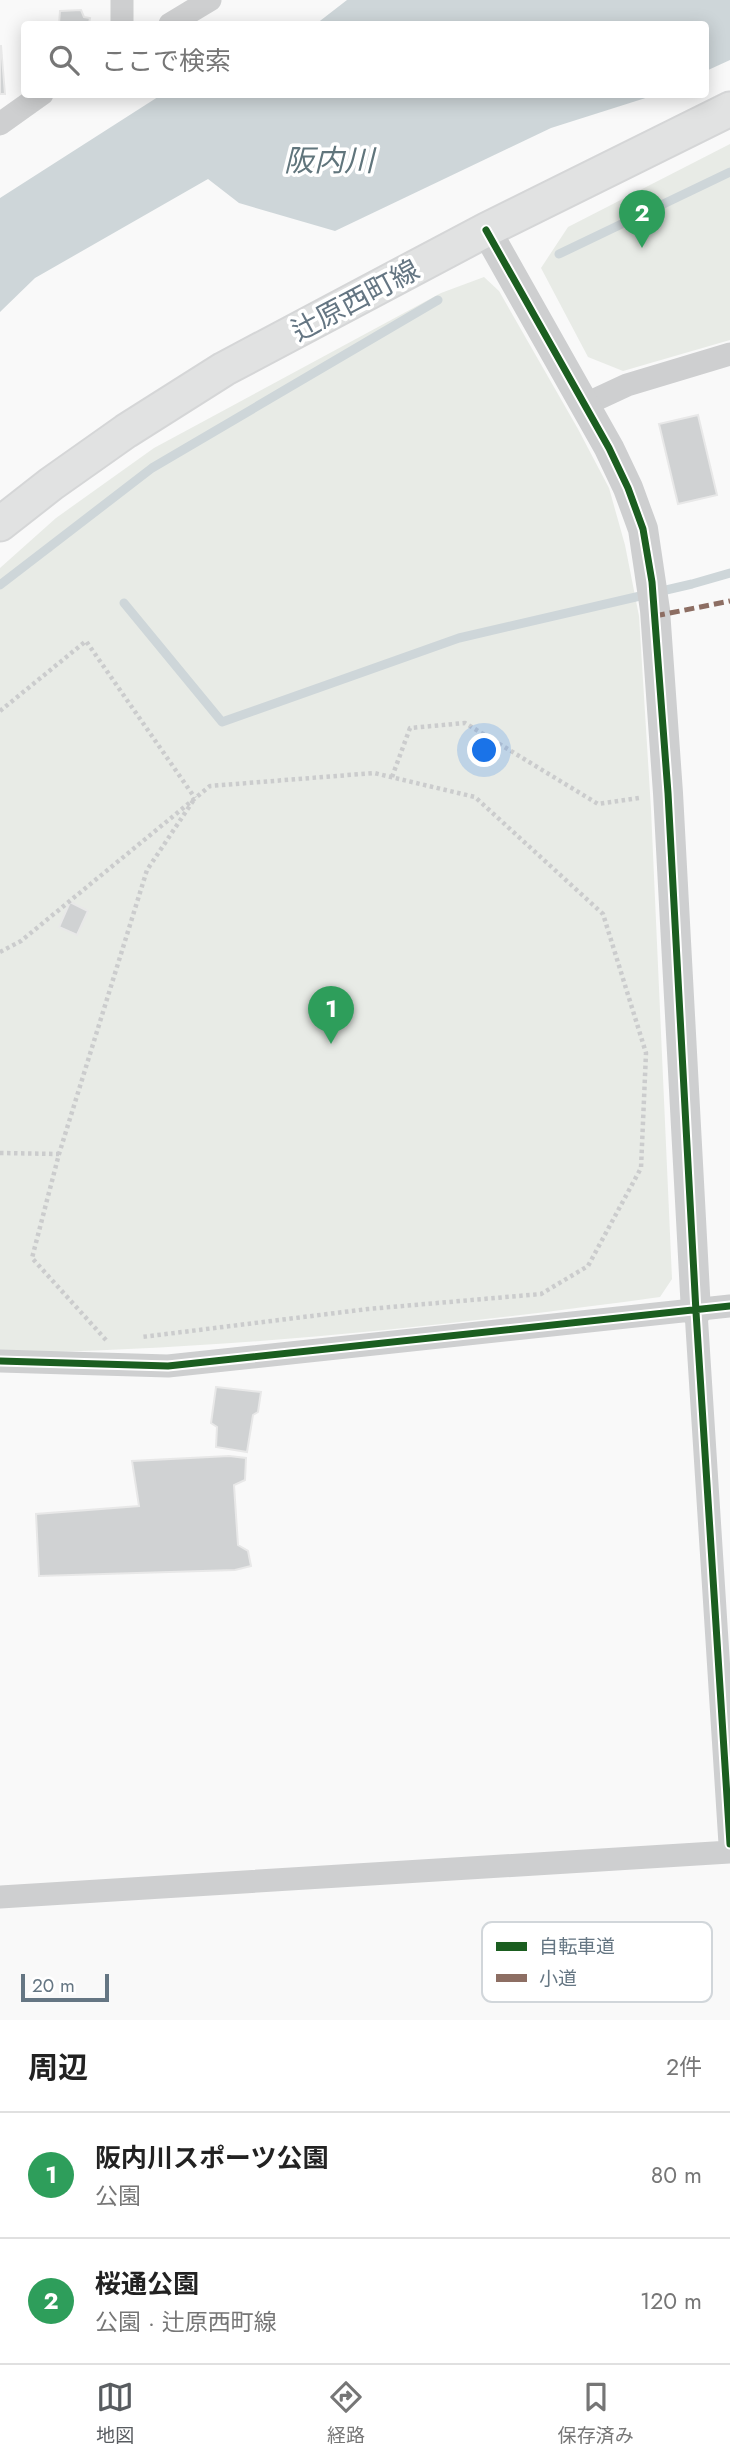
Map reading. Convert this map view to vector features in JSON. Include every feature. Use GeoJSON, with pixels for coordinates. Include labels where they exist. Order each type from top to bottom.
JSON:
{"type":"FeatureCollection","features":[{"type":"Feature","properties":{"kind":"main road","name":"辻原西町線"},"geometry":{"type":"LineString","coordinates":[[0,524],[126,431],[224,369],[486,230],[730,109]]}},
{"type":"Feature","properties":{"kind":"street"},"geometry":{"type":"LineString","coordinates":[[122,0],[122,21]]}},
{"type":"Feature","properties":{"kind":"street"},"geometry":{"type":"LineString","coordinates":[[175,21],[210,0]]}},
{"type":"Feature","properties":{"kind":"street"},"geometry":{"type":"LineString","coordinates":[[0,124],[36,98]]}},
{"type":"Feature","properties":{"kind":"street"},"geometry":{"type":"LineString","coordinates":[[486,230],[609,448],[628,488],[643,529],[654,596],[730,1844]]}},
{"type":"Feature","properties":{"kind":"street"},"geometry":{"type":"LineString","coordinates":[[584,405],[627,385],[730,354]]}},
{"type":"Feature","properties":{"kind":"street"},"geometry":{"type":"LineString","coordinates":[[0,1361],[168,1366],[696,1312],[730,1306]]}},
{"type":"Feature","properties":{"kind":"street"},"geometry":{"type":"LineString","coordinates":[[0,1897],[730,1852]]}},
{"type":"Feature","properties":{"kind":"path"},"geometry":{"type":"LineString","coordinates":[[0,711],[86,641],[195,798]]}},
{"type":"Feature","properties":{"kind":"path"},"geometry":{"type":"LineString","coordinates":[[391,777],[411,728],[465,723],[598,804],[668,793]]}},
{"type":"Feature","properties":{"kind":"path"},"geometry":{"type":"LineString","coordinates":[[0,952],[21,941],[210,786],[374,773],[475,797],[603,914],[646,1054],[641,1168],[588,1266],[541,1294],[368,1309],[134,1338]]}},
{"type":"Feature","properties":{"kind":"path"},"geometry":{"type":"LineString","coordinates":[[107,1341],[32,1258],[59,1154],[147,870],[195,798]]}},
{"type":"Feature","properties":{"kind":"path"},"geometry":{"type":"LineString","coordinates":[[0,1153],[59,1154]]}},
{"type":"Feature","properties":{"kind":"shaded area"},"geometry":{"type":"Polygon","coordinates":[[[730,144],[730,340],[623,371],[588,357],[541,268],[568,227],[730,144]]]}},
{"type":"Feature","properties":{"kind":"shaded area"},"geometry":{"type":"Polygon","coordinates":[[[484,277],[499,291],[609,488],[625,545],[639,616],[651,809],[672,1279],[660,1297],[496,1318],[248,1342],[0,1353],[0,568],[56,518],[154,448],[441,293],[484,277]]]}},
{"type":"Feature","properties":{"kind":"water"},"geometry":{"type":"Polygon","coordinates":[[[347,0],[730,0],[730,60],[709,70],[709,21],[320,21],[347,0]]]}},
{"type":"Feature","properties":{"kind":"water","name":"阪内川"},"geometry":{"type":"Polygon","coordinates":[[[156,98],[646,98],[551,128],[335,231],[239,203],[208,179],[35,278],[0,312],[0,198],[156,98]]]}},
{"type":"Feature","properties":{"kind":"building"},"geometry":{"type":"Polygon","coordinates":[[[81,10],[84,17],[90,18],[90,21],[59,21],[60,11],[81,10]]]}},
{"type":"Feature","properties":{"kind":"building"},"geometry":{"type":"Polygon","coordinates":[[[1,46],[5,94],[0,94],[1,46]]]}},
{"type":"Feature","properties":{"kind":"building"},"geometry":{"type":"Polygon","coordinates":[[[698,415],[717,495],[678,504],[659,424],[698,415]]]}},
{"type":"Feature","properties":{"kind":"building"},"geometry":{"type":"Polygon","coordinates":[[[70,902],[88,911],[77,935],[59,927],[70,902]]]}},
{"type":"Feature","properties":{"kind":"building"},"geometry":{"type":"Polygon","coordinates":[[[216,1387],[261,1392],[258,1412],[253,1415],[247,1452],[216,1447],[217,1427],[211,1423],[216,1387]]]}},
{"type":"Feature","properties":{"kind":"building"},"geometry":{"type":"Polygon","coordinates":[[[229,1456],[246,1458],[245,1480],[234,1485],[238,1545],[248,1551],[251,1566],[235,1570],[39,1576],[36,1514],[139,1506],[132,1461],[229,1456]]]}},
{"type":"Feature","properties":{"kind":"waterway"},"geometry":{"type":"LineString","coordinates":[[559,254],[730,172]]}},
{"type":"Feature","properties":{"kind":"waterway"},"geometry":{"type":"LineString","coordinates":[[0,585],[152,468],[438,300]]}},
{"type":"Feature","properties":{"kind":"waterway"},"geometry":{"type":"LineString","coordinates":[[124,603],[222,722],[459,638],[730,573]]}},
{"type":"Feature","properties":{"kind":"marked path"},"geometry":{"type":"LineString","coordinates":[[655,616],[730,601]]}},
{"type":"Feature","properties":{"kind":"cycle path"},"geometry":{"type":"LineString","coordinates":[[486,230],[609,448],[628,488],[643,529],[652,582],[668,793],[696,1312],[730,1844]]}},
{"type":"Feature","properties":{"kind":"cycle path"},"geometry":{"type":"LineString","coordinates":[[0,1361],[168,1366],[730,1306]]}},
{"type":"Feature","properties":{"kind":"place","name":"桜通公園"},"geometry":{"type":"Point","coordinates":[642,248]}},
{"type":"Feature","properties":{"kind":"place","name":"阪内川スポーツ公園"},"geometry":{"type":"Point","coordinates":[331,1044]}}]}
